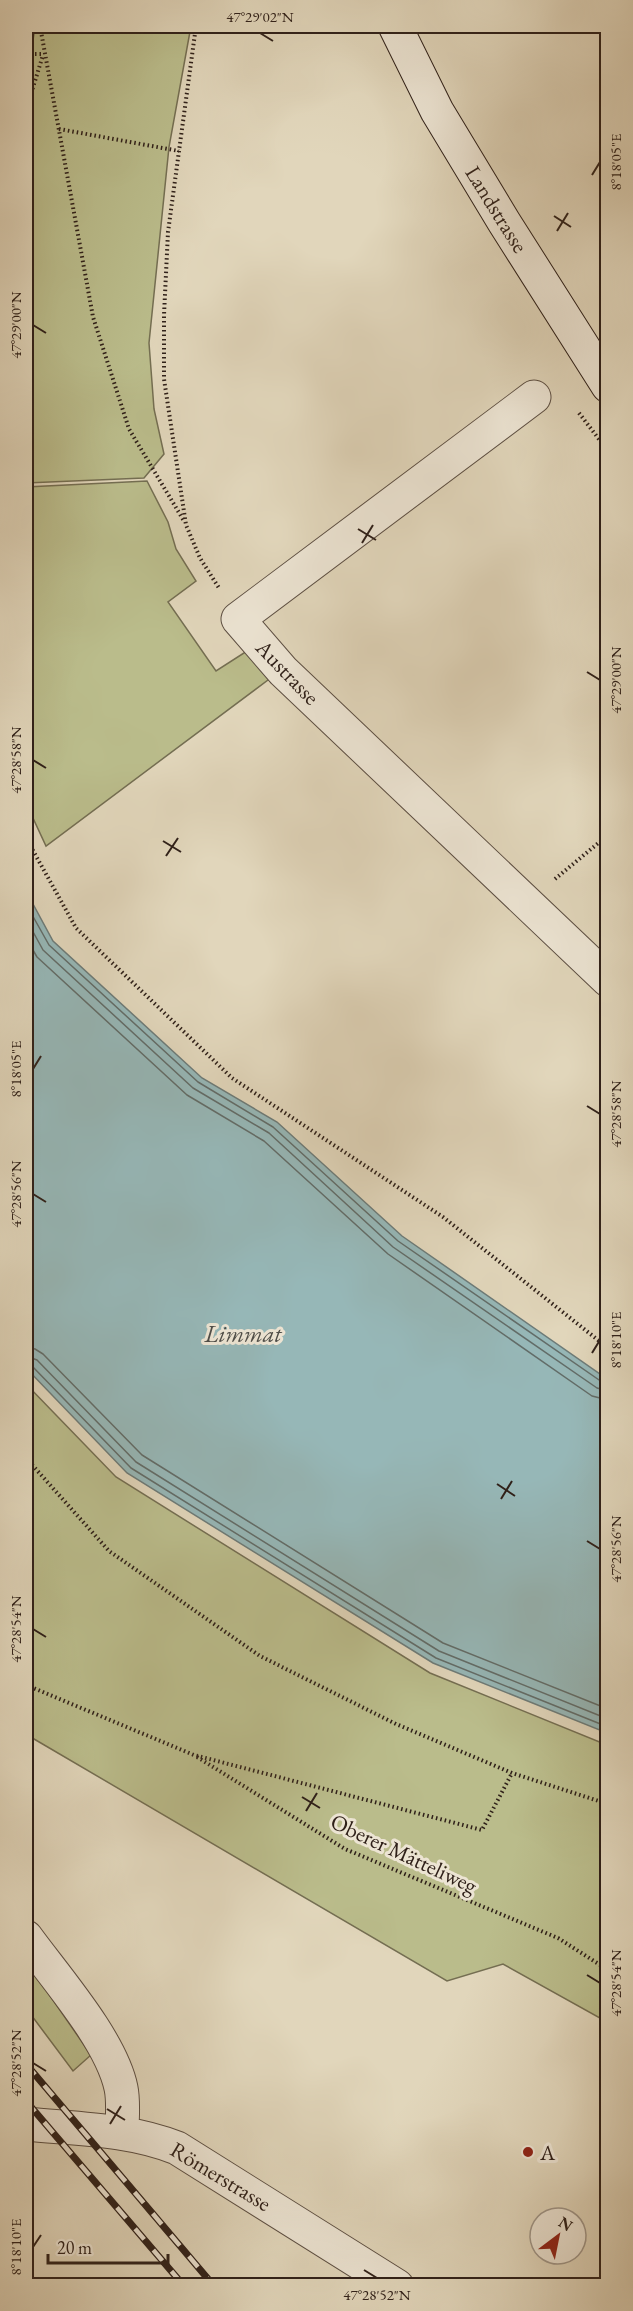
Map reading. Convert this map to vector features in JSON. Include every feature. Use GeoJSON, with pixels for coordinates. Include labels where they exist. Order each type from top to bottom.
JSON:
{"type":"FeatureCollection","features":[{"type":"Feature","properties":{"kind":"street","name":"Landstrasse"},"geometry":{"type":"LineString","coordinates":[[395,26],[437,111],[608,386]]}},
{"type":"Feature","properties":{"kind":"street","name":"Austrasse"},"geometry":{"type":"LineString","coordinates":[[534,397],[238,620],[283,670],[608,980]]}},
{"type":"Feature","properties":{"kind":"street"},"geometry":{"type":"LineString","coordinates":[[26,1937],[95,2031],[109,2055],[121,2087],[122,2133]]}},
{"type":"Feature","properties":{"kind":"street","name":"Römerstrasse"},"geometry":{"type":"LineString","coordinates":[[26,2124],[122,2133],[164,2142],[397,2286]]}},
{"type":"Feature","properties":{"kind":"path"},"geometry":{"type":"LineString","coordinates":[[40,26],[96,328],[129,429],[186,525],[200,558],[238,620]]}},
{"type":"Feature","properties":{"kind":"path"},"geometry":{"type":"LineString","coordinates":[[186,525],[164,379],[164,315],[168,232],[196,26]]}},
{"type":"Feature","properties":{"kind":"path"},"geometry":{"type":"LineString","coordinates":[[26,54],[44,54]]}},
{"type":"Feature","properties":{"kind":"path"},"geometry":{"type":"LineString","coordinates":[[26,147],[31,94],[44,54]]}},
{"type":"Feature","properties":{"kind":"path"},"geometry":{"type":"LineString","coordinates":[[59,129],[179,151]]}},
{"type":"Feature","properties":{"kind":"path"},"geometry":{"type":"LineString","coordinates":[[534,397],[575,407],[608,451]]}},
{"type":"Feature","properties":{"kind":"path"},"geometry":{"type":"LineString","coordinates":[[526,902],[608,835]]}},
{"type":"Feature","properties":{"kind":"path"},"geometry":{"type":"LineString","coordinates":[[26,838],[76,928],[232,1078],[443,1217],[608,1348]]}},
{"type":"Feature","properties":{"kind":"path"},"geometry":{"type":"LineString","coordinates":[[26,1458],[109,1551],[260,1656],[396,1724],[512,1773],[608,1804]]}},
{"type":"Feature","properties":{"kind":"path"},"geometry":{"type":"LineString","coordinates":[[26,1685],[194,1755],[482,1830],[512,1773]]}},
{"type":"Feature","properties":{"kind":"path","name":"Oberer Mätteliweg"},"geometry":{"type":"LineString","coordinates":[[194,1755],[345,1849],[558,1938],[608,1970]]}},
{"type":"Feature","properties":{"kind":"green space"},"geometry":{"type":"Polygon","coordinates":[[[33,26],[191,26],[169,147],[149,343],[154,409],[164,454],[144,478],[26,483],[26,83],[34,34],[33,26]]]}},
{"type":"Feature","properties":{"kind":"green space"},"geometry":{"type":"Polygon","coordinates":[[[147,481],[168,522],[176,549],[196,581],[168,602],[216,671],[247,651],[272,677],[46,846],[26,803],[26,487],[147,481]]]}},
{"type":"Feature","properties":{"kind":"green space"},"geometry":{"type":"Polygon","coordinates":[[[26,1384],[116,1477],[430,1673],[607,1745],[607,2022],[503,1964],[447,1981],[34,1739],[26,1744],[26,1384]]]}},
{"type":"Feature","properties":{"kind":"green space"},"geometry":{"type":"Polygon","coordinates":[[[26,1961],[91,2055],[73,2071],[26,2008],[26,1961]]]}},
{"type":"Feature","properties":{"kind":"water","name":"Limmat"},"geometry":{"type":"Polygon","coordinates":[[[26,891],[53,941],[202,1078],[277,1122],[402,1236],[607,1379],[607,1733],[433,1663],[127,1473],[26,1368],[26,891]]]}},
{"type":"Feature","properties":{"kind":"railway"},"geometry":{"type":"LineString","coordinates":[[26,2064],[214,2286]]}},
{"type":"Feature","properties":{"kind":"railway"},"geometry":{"type":"LineString","coordinates":[[26,2101],[184,2286]]}},
{"type":"Feature","properties":{"kind":"place","name":"A"},"geometry":{"type":"Point","coordinates":[528,2152]}}]}
